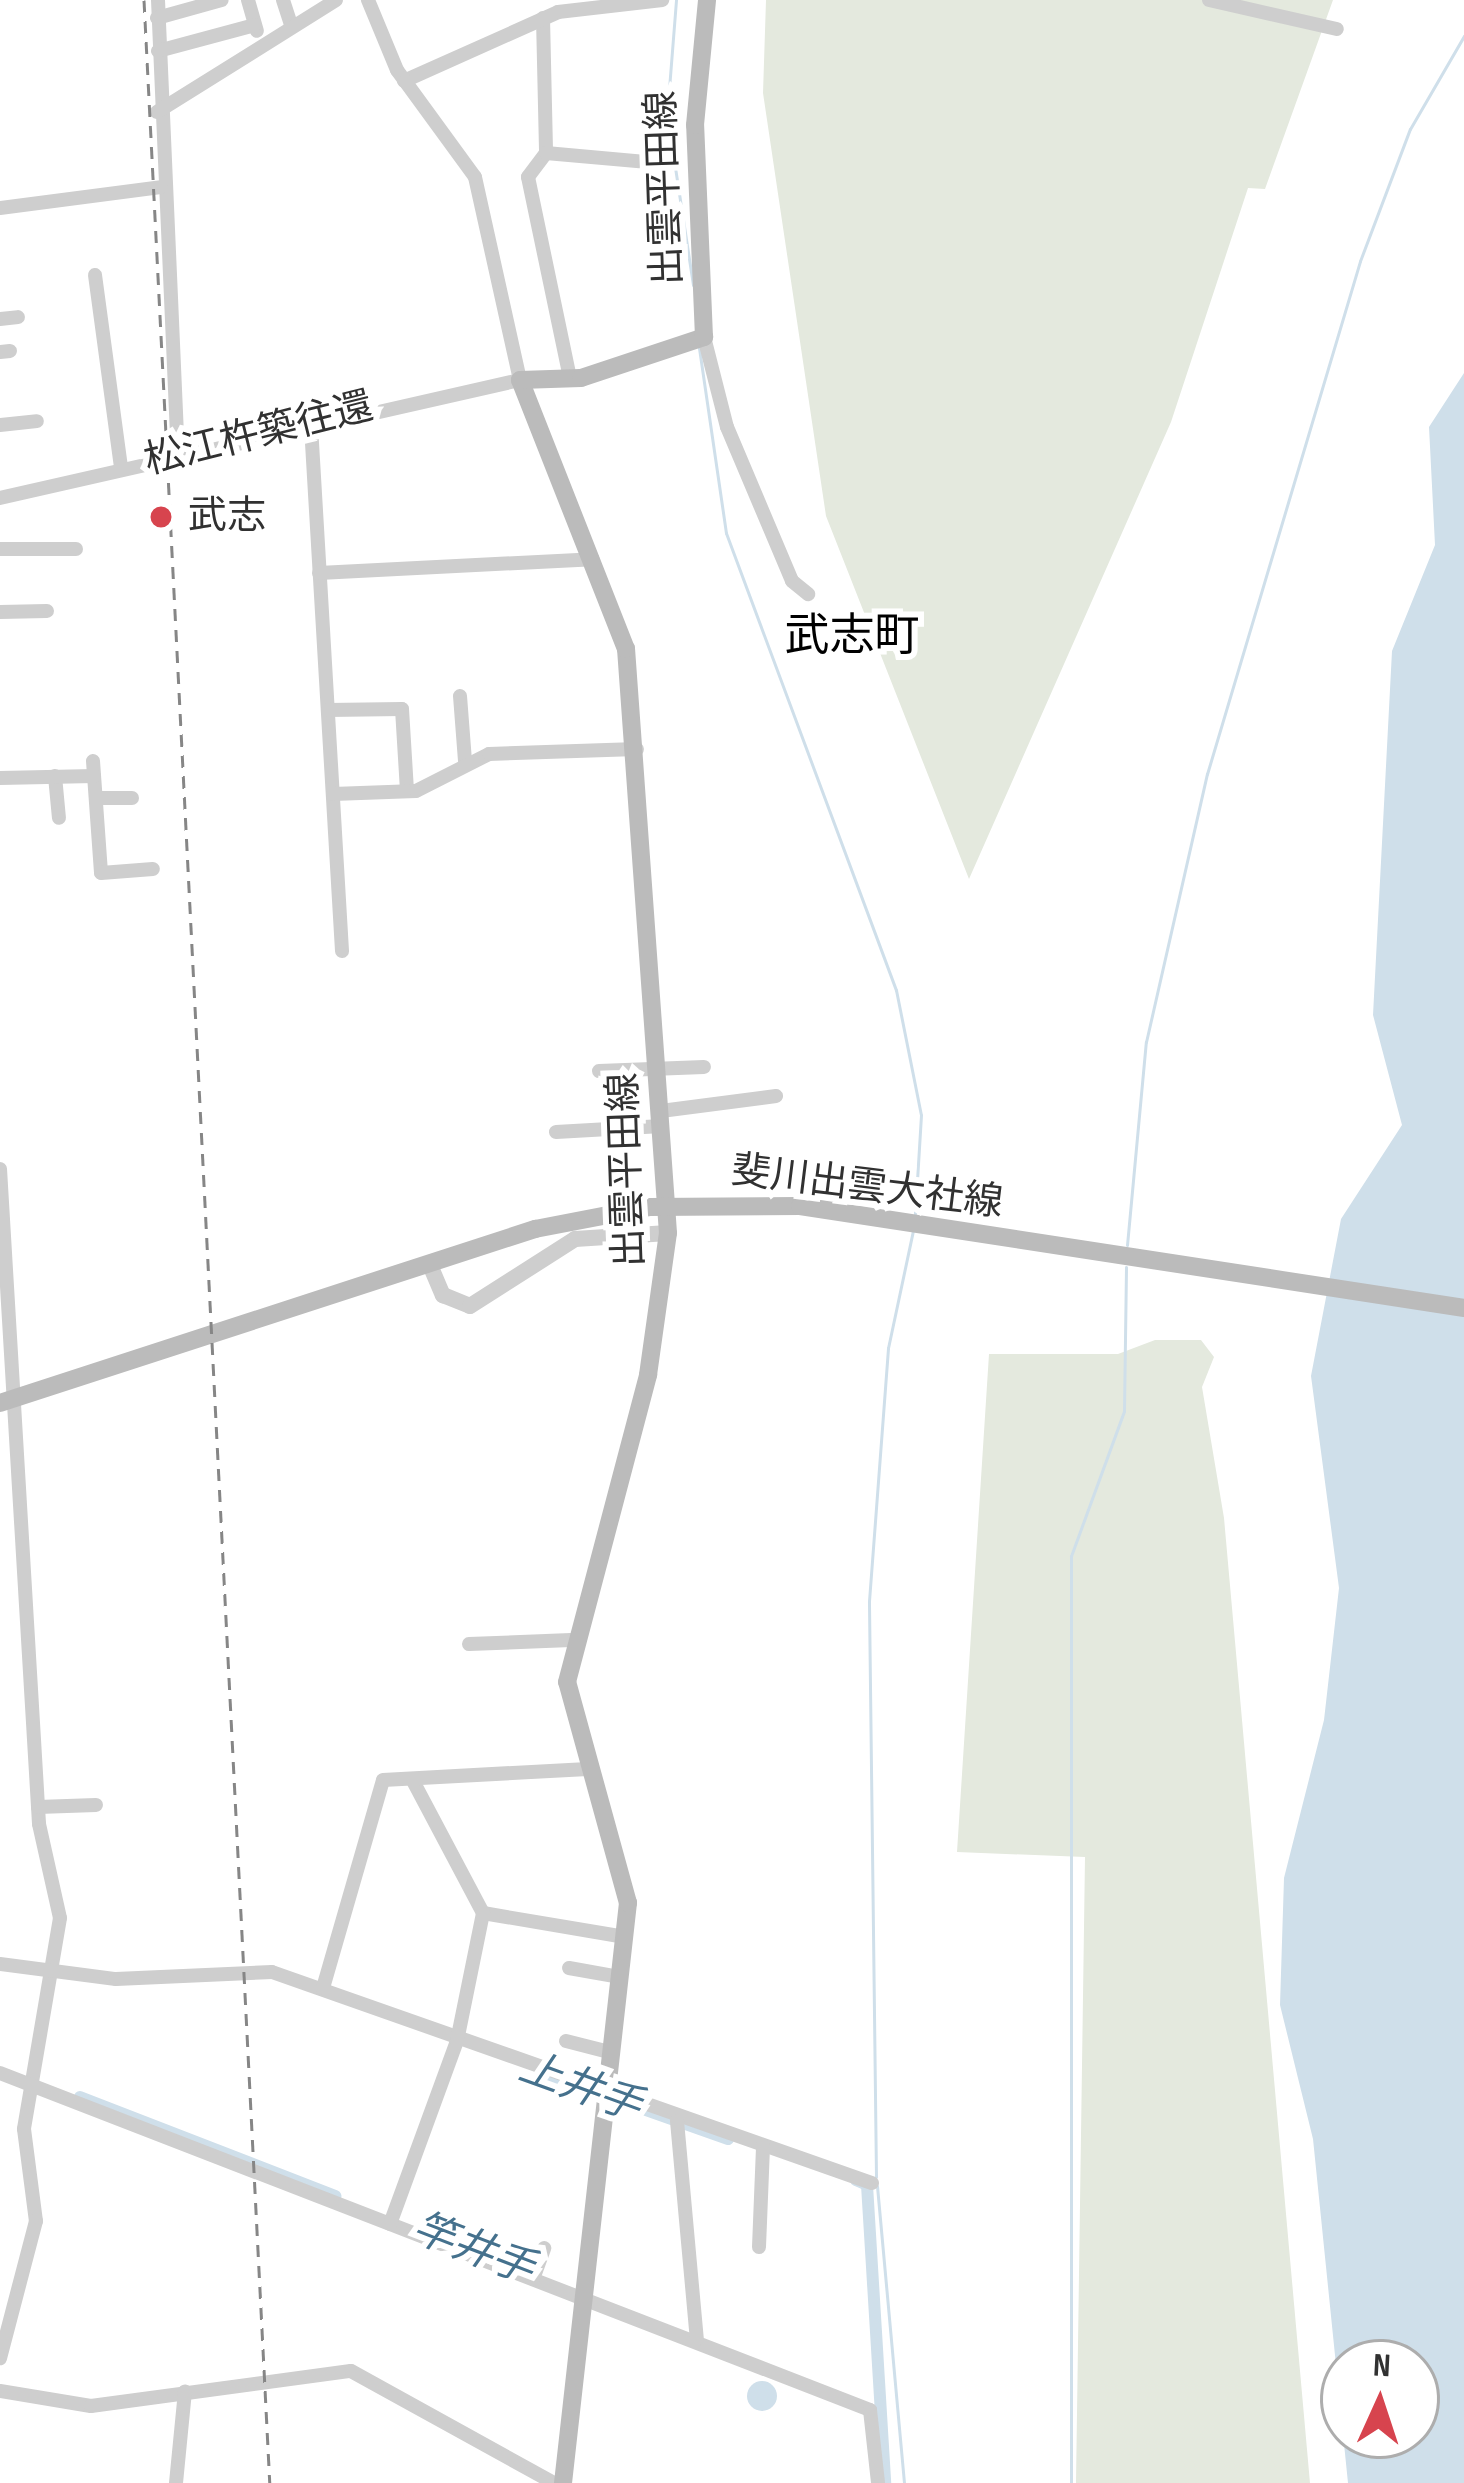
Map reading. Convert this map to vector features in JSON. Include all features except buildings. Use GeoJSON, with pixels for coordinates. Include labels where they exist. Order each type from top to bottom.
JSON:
{"type":"FeatureCollection","features":[{"type":"Feature","properties":{"kind":"main road","name":"出雲平田線"},"geometry":{"type":"LineString","coordinates":[[558,2483],[585,2297],[601,2095],[625,1937],[623,1870],[587,1769],[568,1682],[571,1640],[648,1375],[668,1233],[637,749],[626,650],[520,380],[569,378],[698,338],[695,125],[707,0]]}},
{"type":"Feature","properties":{"kind":"main road","name":"斐川出雲大社線"},"geometry":{"type":"LineString","coordinates":[[8,1402],[430,1264],[649,1208],[822,1209],[1464,1308]]}},
{"type":"Feature","properties":{"kind":"street"},"geometry":{"type":"LineString","coordinates":[[158,0],[157,112],[178,457]]}},
{"type":"Feature","properties":{"kind":"street"},"geometry":{"type":"LineString","coordinates":[[157,18],[222,0]]}},
{"type":"Feature","properties":{"kind":"street"},"geometry":{"type":"LineString","coordinates":[[248,0],[260,42]]}},
{"type":"Feature","properties":{"kind":"street"},"geometry":{"type":"LineString","coordinates":[[284,0],[291,25]]}},
{"type":"Feature","properties":{"kind":"street"},"geometry":{"type":"LineString","coordinates":[[157,112],[260,42],[336,0]]}},
{"type":"Feature","properties":{"kind":"street"},"geometry":{"type":"LineString","coordinates":[[368,0],[404,81],[476,176],[520,380]]}},
{"type":"Feature","properties":{"kind":"street"},"geometry":{"type":"LineString","coordinates":[[404,81],[552,10],[662,0]]}},
{"type":"Feature","properties":{"kind":"street"},"geometry":{"type":"LineString","coordinates":[[1208,0],[1337,29]]}},
{"type":"Feature","properties":{"kind":"street"},"geometry":{"type":"LineString","coordinates":[[552,10],[546,153],[528,177],[569,378]]}},
{"type":"Feature","properties":{"kind":"street"},"geometry":{"type":"LineString","coordinates":[[158,51],[255,25]]}},
{"type":"Feature","properties":{"kind":"street"},"geometry":{"type":"LineString","coordinates":[[546,153],[657,163]]}},
{"type":"Feature","properties":{"kind":"street"},"geometry":{"type":"LineString","coordinates":[[0,208],[161,187]]}},
{"type":"Feature","properties":{"kind":"street"},"geometry":{"type":"LineString","coordinates":[[95,275],[121,468]]}},
{"type":"Feature","properties":{"kind":"street"},"geometry":{"type":"LineString","coordinates":[[0,319],[18,317]]}},
{"type":"Feature","properties":{"kind":"street"},"geometry":{"type":"LineString","coordinates":[[698,338],[727,427],[792,581],[808,594]]}},
{"type":"Feature","properties":{"kind":"street","name":"松江杵築往還"},"geometry":{"type":"LineString","coordinates":[[0,497],[520,380]]}},
{"type":"Feature","properties":{"kind":"street"},"geometry":{"type":"LineString","coordinates":[[0,425],[37,421]]}},
{"type":"Feature","properties":{"kind":"street"},"geometry":{"type":"LineString","coordinates":[[311,426],[342,950]]}},
{"type":"Feature","properties":{"kind":"street"},"geometry":{"type":"LineString","coordinates":[[0,549],[76,549]]}},
{"type":"Feature","properties":{"kind":"street"},"geometry":{"type":"LineString","coordinates":[[319,573],[592,560]]}},
{"type":"Feature","properties":{"kind":"street"},"geometry":{"type":"LineString","coordinates":[[0,612],[47,611]]}},
{"type":"Feature","properties":{"kind":"street"},"geometry":{"type":"LineString","coordinates":[[460,696],[465,761]]}},
{"type":"Feature","properties":{"kind":"street"},"geometry":{"type":"LineString","coordinates":[[328,710],[402,709],[407,791]]}},
{"type":"Feature","properties":{"kind":"street"},"geometry":{"type":"LineString","coordinates":[[333,794],[407,791],[465,761],[637,749]]}},
{"type":"Feature","properties":{"kind":"street"},"geometry":{"type":"LineString","coordinates":[[0,778],[55,776],[94,768],[101,873],[153,869]]}},
{"type":"Feature","properties":{"kind":"street"},"geometry":{"type":"LineString","coordinates":[[55,776],[59,818]]}},
{"type":"Feature","properties":{"kind":"street"},"geometry":{"type":"LineString","coordinates":[[96,798],[132,798]]}},
{"type":"Feature","properties":{"kind":"street"},"geometry":{"type":"LineString","coordinates":[[599,1071],[704,1067]]}},
{"type":"Feature","properties":{"kind":"street"},"geometry":{"type":"LineString","coordinates":[[556,1132],[662,1119],[776,1096]]}},
{"type":"Feature","properties":{"kind":"street"},"geometry":{"type":"LineString","coordinates":[[0,1169],[8,1402],[38,1807],[59,1918],[55,1975],[24,2129],[36,2222],[0,2358]]}},
{"type":"Feature","properties":{"kind":"street"},"geometry":{"type":"LineString","coordinates":[[430,1264],[443,1295],[470,1306],[575,1239],[668,1233]]}},
{"type":"Feature","properties":{"kind":"street"},"geometry":{"type":"LineString","coordinates":[[470,1644],[571,1640]]}},
{"type":"Feature","properties":{"kind":"street"},"geometry":{"type":"LineString","coordinates":[[323,1988],[363,1822],[383,1780],[587,1769]]}},
{"type":"Feature","properties":{"kind":"street"},"geometry":{"type":"LineString","coordinates":[[390,2224],[457,2041],[483,1913],[412,1778]]}},
{"type":"Feature","properties":{"kind":"street"},"geometry":{"type":"LineString","coordinates":[[38,1807],[96,1805]]}},
{"type":"Feature","properties":{"kind":"street"},"geometry":{"type":"LineString","coordinates":[[483,1913],[625,1937]]}},
{"type":"Feature","properties":{"kind":"street"},"geometry":{"type":"LineString","coordinates":[[0,1964],[55,1975],[242,1967],[323,1988],[601,2095],[872,2182]]}},
{"type":"Feature","properties":{"kind":"street"},"geometry":{"type":"LineString","coordinates":[[568,1968],[620,1977]]}},
{"type":"Feature","properties":{"kind":"street"},"geometry":{"type":"LineString","coordinates":[[566,2041],[609,2052]]}},
{"type":"Feature","properties":{"kind":"street"},"geometry":{"type":"LineString","coordinates":[[0,2073],[697,2339],[870,2410],[878,2483]]}},
{"type":"Feature","properties":{"kind":"street"},"geometry":{"type":"LineString","coordinates":[[677,2121],[697,2339]]}},
{"type":"Feature","properties":{"kind":"street"},"geometry":{"type":"LineString","coordinates":[[759,2246],[763,2146]]}},
{"type":"Feature","properties":{"kind":"street"},"geometry":{"type":"LineString","coordinates":[[533,2279],[544,2248]]}},
{"type":"Feature","properties":{"kind":"street"},"geometry":{"type":"LineString","coordinates":[[0,2390],[91,2406],[307,2369],[363,2374],[558,2483]]}},
{"type":"Feature","properties":{"kind":"street"},"geometry":{"type":"LineString","coordinates":[[176,2483],[185,2391]]}},
{"type":"Feature","properties":{"kind":"shaded area"},"geometry":{"type":"Polygon","coordinates":[[[766,0],[1333,0],[1265,189],[1248,188],[1171,422],[969,879],[826,516],[763,93],[766,0]]]}},
{"type":"Feature","properties":{"kind":"shaded area"},"geometry":{"type":"Polygon","coordinates":[[[1464,373],[1464,2483],[1348,2483],[1346,2459],[1440,2459],[1440,2339],[1333,2339],[1313,2139],[1280,2005],[1284,1878],[1324,1720],[1339,1588],[1311,1376],[1341,1219],[1402,1125],[1373,1015],[1392,651],[1435,545],[1429,427],[1464,373]]]}},
{"type":"Feature","properties":{"kind":"shaded area"},"geometry":{"type":"Polygon","coordinates":[[[1155,1340],[1201,1340],[1214,1357],[1202,1387],[1224,1518],[1310,2483],[1076,2483],[1085,1857],[957,1852],[989,1354],[1118,1354],[1155,1340]]]}},
{"type":"Feature","properties":{"kind":"shaded area"},"geometry":{"type":"Polygon","coordinates":[[[762,2381],[777,2396],[762,2411],[747,2396],[762,2381]]]}},
{"type":"Feature","properties":{"kind":"waterway"},"geometry":{"type":"LineString","coordinates":[[676,0],[667,115],[693,285]]}},
{"type":"Feature","properties":{"kind":"waterway"},"geometry":{"type":"LineString","coordinates":[[1127,1245],[1146,1042],[1207,774],[1360,261],[1410,129],[1464,36]]}},
{"type":"Feature","properties":{"kind":"waterway"},"geometry":{"type":"LineString","coordinates":[[699,348],[726,533],[896,990],[921,1115],[915,1214]]}},
{"type":"Feature","properties":{"kind":"waterway"},"geometry":{"type":"LineString","coordinates":[[876,2177],[869,1601],[888,1348],[913,1230]]}},
{"type":"Feature","properties":{"kind":"waterway"},"geometry":{"type":"LineString","coordinates":[[1071,2483],[1071,1556],[1124,1411],[1126,1267]]}},
{"type":"Feature","properties":{"kind":"waterway","name":"上井手"},"geometry":{"type":"LineString","coordinates":[[550,2076],[728,2139]]}},
{"type":"Feature","properties":{"kind":"waterway","name":"竿井手"},"geometry":{"type":"LineString","coordinates":[[80,2097],[335,2196]]}},
{"type":"Feature","properties":{"kind":"waterway","name":"上井手"},"geometry":{"type":"LineString","coordinates":[[856,2180],[867,2185],[885,2483]]}},
{"type":"Feature","properties":{"kind":"waterway"},"geometry":{"type":"LineString","coordinates":[[877,2186],[904,2483]]}},
{"type":"Feature","properties":{"kind":"railway"},"geometry":{"type":"LineString","coordinates":[[144,0],[270,2483]]}},
{"type":"Feature","properties":{"kind":"place","name":"武志"},"geometry":{"type":"Point","coordinates":[161,517]}},
{"type":"Feature","properties":{"kind":"district","name":"武志町"},"geometry":{"type":"Point","coordinates":[852,637]}}]}
